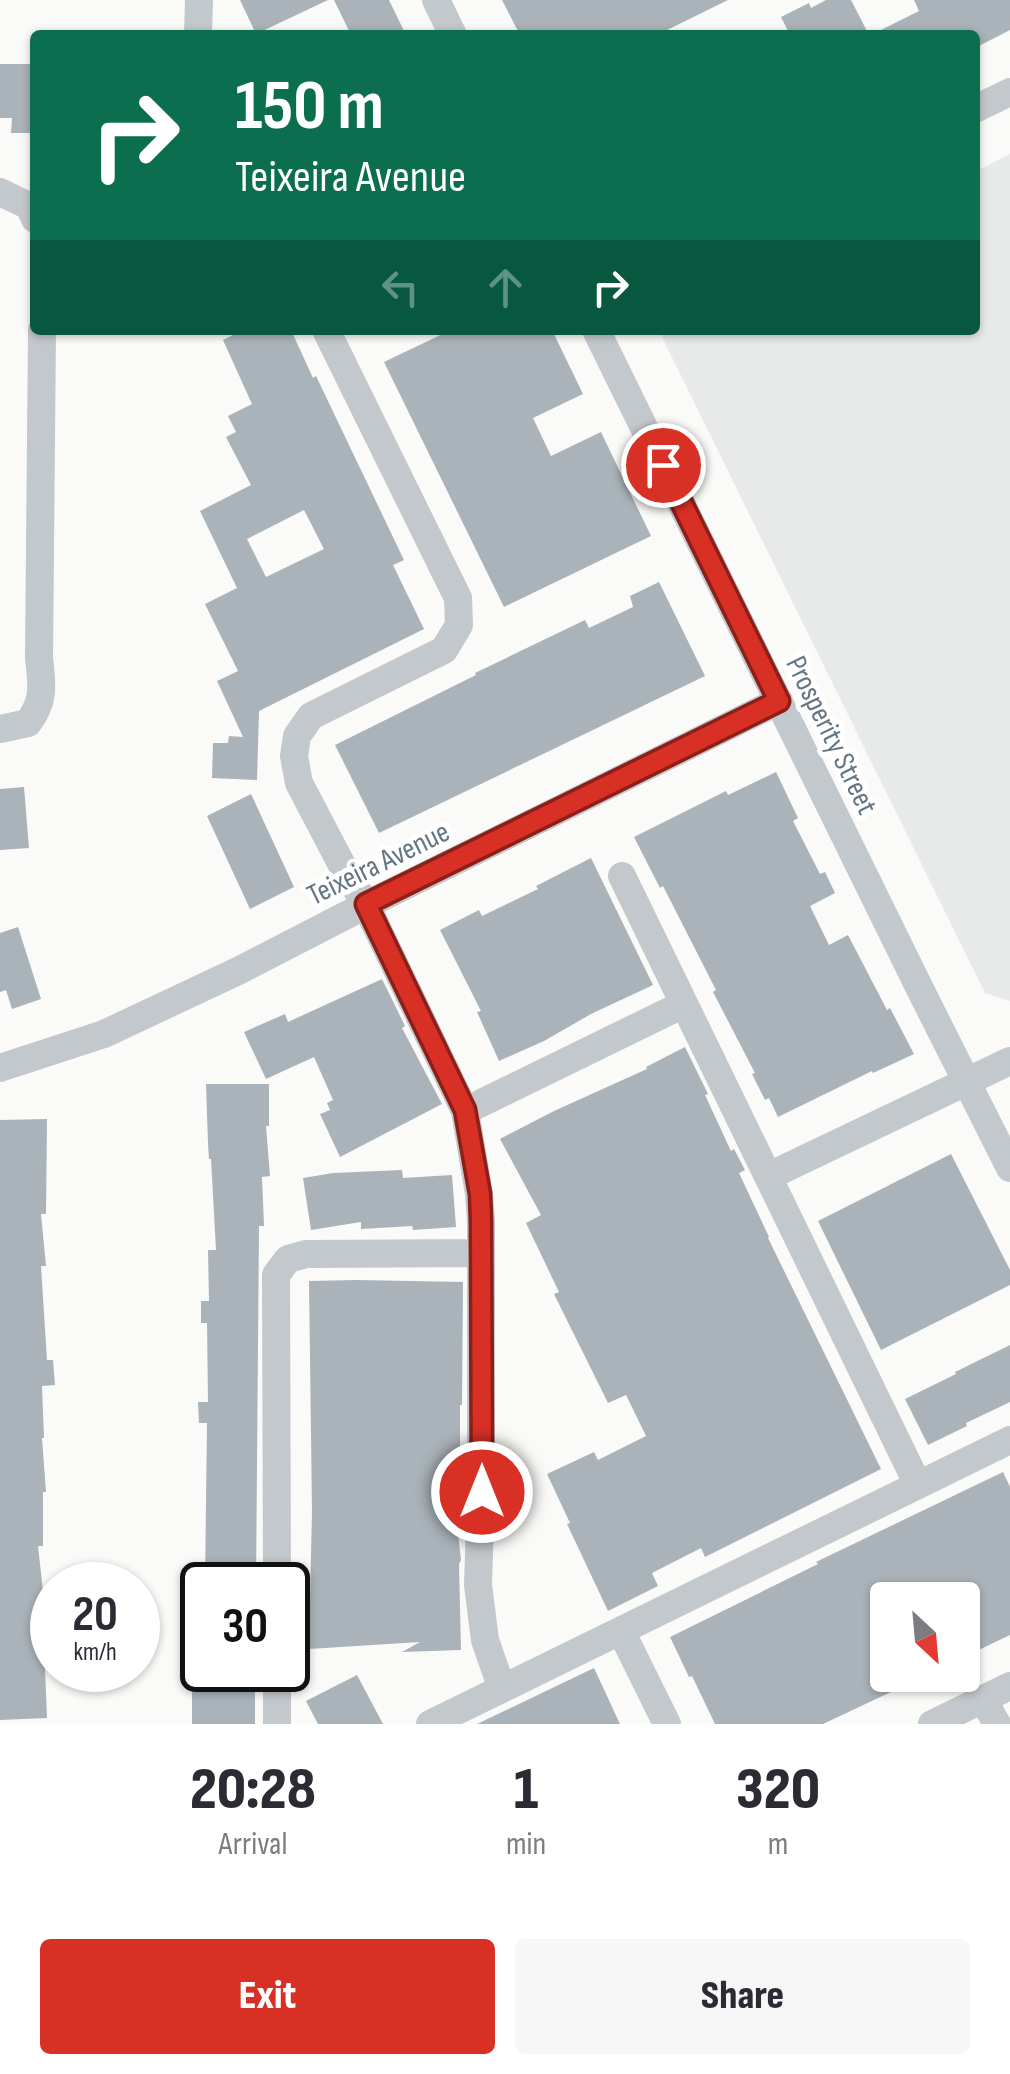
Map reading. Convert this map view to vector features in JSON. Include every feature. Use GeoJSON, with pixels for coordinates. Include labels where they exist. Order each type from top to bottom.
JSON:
{"type":"FeatureCollection","features":[{"type":"Feature","properties":{"kind":"street"},"geometry":{"type":"LineString","coordinates":[[198,30],[199,0]]}},
{"type":"Feature","properties":{"kind":"street"},"geometry":{"type":"LineString","coordinates":[[436,0],[451,30]]}},
{"type":"Feature","properties":{"kind":"street"},"geometry":{"type":"LineString","coordinates":[[980,107],[1010,92]]}},
{"type":"Feature","properties":{"kind":"street"},"geometry":{"type":"LineString","coordinates":[[0,192],[30,212]]}},
{"type":"Feature","properties":{"kind":"street"},"geometry":{"type":"LineString","coordinates":[[0,730],[28,723],[38,710],[42,689],[42,335]]}},
{"type":"Feature","properties":{"kind":"street"},"geometry":{"type":"LineString","coordinates":[[328,335],[458,598],[458,626],[444,650],[311,716],[297,736],[294,756],[299,784],[366,904],[465,1110],[480,1194],[482,1492],[478,1586],[485,1640],[502,1688]]}},
{"type":"Feature","properties":{"kind":"street","name":"Prosperity Street"},"geometry":{"type":"LineString","coordinates":[[598,335],[1010,1168]]}},
{"type":"Feature","properties":{"kind":"street","name":"Teixeira Avenue"},"geometry":{"type":"LineString","coordinates":[[0,1068],[104,1034],[238,971],[779,701]]}},
{"type":"Feature","properties":{"kind":"street"},"geometry":{"type":"LineString","coordinates":[[622,876],[918,1485]]}},
{"type":"Feature","properties":{"kind":"street"},"geometry":{"type":"LineString","coordinates":[[465,1110],[684,1004]]}},
{"type":"Feature","properties":{"kind":"street"},"geometry":{"type":"LineString","coordinates":[[769,1176],[1010,1062]]}},
{"type":"Feature","properties":{"kind":"street"},"geometry":{"type":"LineString","coordinates":[[277,1562],[276,1275],[288,1259],[306,1254],[481,1253]]}},
{"type":"Feature","properties":{"kind":"street"},"geometry":{"type":"LineString","coordinates":[[430,1724],[1010,1440]]}},
{"type":"Feature","properties":{"kind":"street"},"geometry":{"type":"LineString","coordinates":[[621,1631],[667,1724]]}},
{"type":"Feature","properties":{"kind":"street"},"geometry":{"type":"LineString","coordinates":[[932,1724],[1010,1686]]}},
{"type":"Feature","properties":{"kind":"street"},"geometry":{"type":"LineString","coordinates":[[277,1692],[277,1724]]}},
{"type":"Feature","properties":{"kind":"street"},"geometry":{"type":"LineString","coordinates":[[983,1698],[997,1724]]}},
{"type":"Feature","properties":{"kind":"shaded area"},"geometry":{"type":"Polygon","coordinates":[[[1010,154],[1010,1001],[985,993],[662,337],[980,335],[980,169],[1010,154]]]}},
{"type":"Feature","properties":{"kind":"building"},"geometry":{"type":"Polygon","coordinates":[[[240,0],[328,0],[264,30],[254,30],[240,0]]]}},
{"type":"Feature","properties":{"kind":"building"},"geometry":{"type":"Polygon","coordinates":[[[334,0],[389,0],[404,30],[349,30],[334,0]]]}},
{"type":"Feature","properties":{"kind":"building"},"geometry":{"type":"Polygon","coordinates":[[[502,0],[728,0],[667,30],[517,30],[502,0]]]}},
{"type":"Feature","properties":{"kind":"building"},"geometry":{"type":"Polygon","coordinates":[[[826,0],[851,0],[866,30],[788,30],[781,17],[809,3],[811,8],[826,0]]]}},
{"type":"Feature","properties":{"kind":"building"},"geometry":{"type":"Polygon","coordinates":[[[914,0],[1010,0],[1010,30],[980,45],[980,30],[881,30],[919,11],[914,0]]]}},
{"type":"Feature","properties":{"kind":"building"},"geometry":{"type":"Polygon","coordinates":[[[0,64],[30,64],[30,133],[11,133],[12,118],[0,118],[0,64]]]}},
{"type":"Feature","properties":{"kind":"building"},"geometry":{"type":"Polygon","coordinates":[[[233,335],[293,335],[404,560],[393,565],[424,629],[259,711],[257,780],[212,778],[213,743],[228,743],[229,736],[243,737],[217,681],[238,671],[205,604],[237,588],[200,511],[251,485],[226,437],[236,432],[228,416],[252,404],[223,340],[233,335]],[[304,510],[247,539],[266,577],[324,549],[304,510]]]}},
{"type":"Feature","properties":{"kind":"building"},"geometry":{"type":"Polygon","coordinates":[[[441,335],[554,335],[583,394],[533,418],[551,456],[601,432],[651,536],[504,607],[384,362],[441,335]]]}},
{"type":"Feature","properties":{"kind":"building"},"geometry":{"type":"Polygon","coordinates":[[[659,582],[705,676],[379,833],[335,745],[585,620],[589,628],[633,607],[630,596],[659,582]]]}},
{"type":"Feature","properties":{"kind":"building"},"geometry":{"type":"Polygon","coordinates":[[[776,772],[798,818],[793,821],[820,874],[825,872],[835,893],[810,906],[829,945],[848,935],[914,1054],[778,1117],[769,1098],[765,1100],[713,992],[716,990],[634,837],[726,791],[728,795],[776,772]]]}},
{"type":"Feature","properties":{"kind":"building"},"geometry":{"type":"Polygon","coordinates":[[[24,787],[29,848],[0,850],[0,789],[24,787]]]}},
{"type":"Feature","properties":{"kind":"building"},"geometry":{"type":"Polygon","coordinates":[[[251,794],[294,887],[250,909],[207,816],[251,794]]]}},
{"type":"Feature","properties":{"kind":"building"},"geometry":{"type":"Polygon","coordinates":[[[591,858],[653,985],[499,1061],[477,1012],[481,1011],[440,930],[479,910],[482,916],[591,858]]]}},
{"type":"Feature","properties":{"kind":"building"},"geometry":{"type":"Polygon","coordinates":[[[18,927],[41,999],[12,1009],[6,990],[0,992],[0,933],[18,927]]]}},
{"type":"Feature","properties":{"kind":"building"},"geometry":{"type":"Polygon","coordinates":[[[382,979],[405,1026],[402,1028],[442,1104],[340,1157],[320,1114],[330,1110],[327,1103],[333,1100],[314,1057],[266,1079],[244,1032],[285,1014],[288,1022],[382,979]]]}},
{"type":"Feature","properties":{"kind":"building"},"geometry":{"type":"Polygon","coordinates":[[[685,1047],[731,1151],[734,1149],[745,1170],[739,1173],[768,1238],[881,1469],[705,1557],[701,1548],[652,1573],[658,1586],[608,1611],[547,1474],[594,1452],[598,1460],[646,1436],[626,1395],[608,1403],[554,1294],[559,1292],[526,1223],[541,1215],[500,1139],[685,1047]]]}},
{"type":"Feature","properties":{"kind":"building"},"geometry":{"type":"Polygon","coordinates":[[[206,1084],[269,1084],[266,1126],[270,1176],[262,1177],[264,1226],[259,1226],[256,1562],[205,1562],[207,1423],[199,1423],[198,1402],[208,1402],[207,1323],[201,1323],[201,1301],[209,1301],[208,1250],[216,1250],[206,1084]]]}},
{"type":"Feature","properties":{"kind":"building"},"geometry":{"type":"Polygon","coordinates":[[[47,1119],[46,1214],[41,1214],[46,1266],[41,1266],[47,1360],[53,1360],[55,1385],[42,1386],[46,1492],[43,1546],[38,1546],[40,1562],[30,1562],[30,1692],[46,1692],[47,1718],[0,1720],[0,1120],[47,1119]]]}},
{"type":"Feature","properties":{"kind":"building"},"geometry":{"type":"Polygon","coordinates":[[[951,1154],[1010,1270],[1010,1285],[881,1350],[818,1221],[951,1154]]]}},
{"type":"Feature","properties":{"kind":"building"},"geometry":{"type":"Polygon","coordinates":[[[402,1170],[403,1178],[452,1175],[456,1227],[361,1229],[361,1222],[311,1230],[303,1178],[402,1170]]]}},
{"type":"Feature","properties":{"kind":"building"},"geometry":{"type":"Polygon","coordinates":[[[309,1281],[463,1282],[460,1489],[453,1489],[461,1560],[461,1650],[402,1652],[420,1642],[310,1649],[309,1281]]]}},
{"type":"Feature","properties":{"kind":"building"},"geometry":{"type":"Polygon","coordinates":[[[1010,1345],[1010,1402],[928,1445],[905,1399],[1010,1345]]]}},
{"type":"Feature","properties":{"kind":"building"},"geometry":{"type":"Polygon","coordinates":[[[1003,1472],[1010,1487],[1010,1635],[980,1649],[980,1582],[870,1582],[870,1692],[891,1692],[823,1724],[715,1724],[670,1637],[1003,1472]]]}},
{"type":"Feature","properties":{"kind":"building"},"geometry":{"type":"Polygon","coordinates":[[[594,1668],[620,1724],[477,1724],[594,1668]]]}},
{"type":"Feature","properties":{"kind":"building"},"geometry":{"type":"Polygon","coordinates":[[[357,1675],[383,1724],[318,1724],[306,1701],[357,1675]]]}},
{"type":"Feature","properties":{"kind":"building"},"geometry":{"type":"Polygon","coordinates":[[[192,1692],[255,1692],[255,1724],[192,1724],[192,1692]]]}},
{"type":"Feature","properties":{"kind":"route"},"geometry":{"type":"LineString","coordinates":[[482,1492],[480,1194],[465,1110],[366,904],[779,701],[663,465]]}}]}
